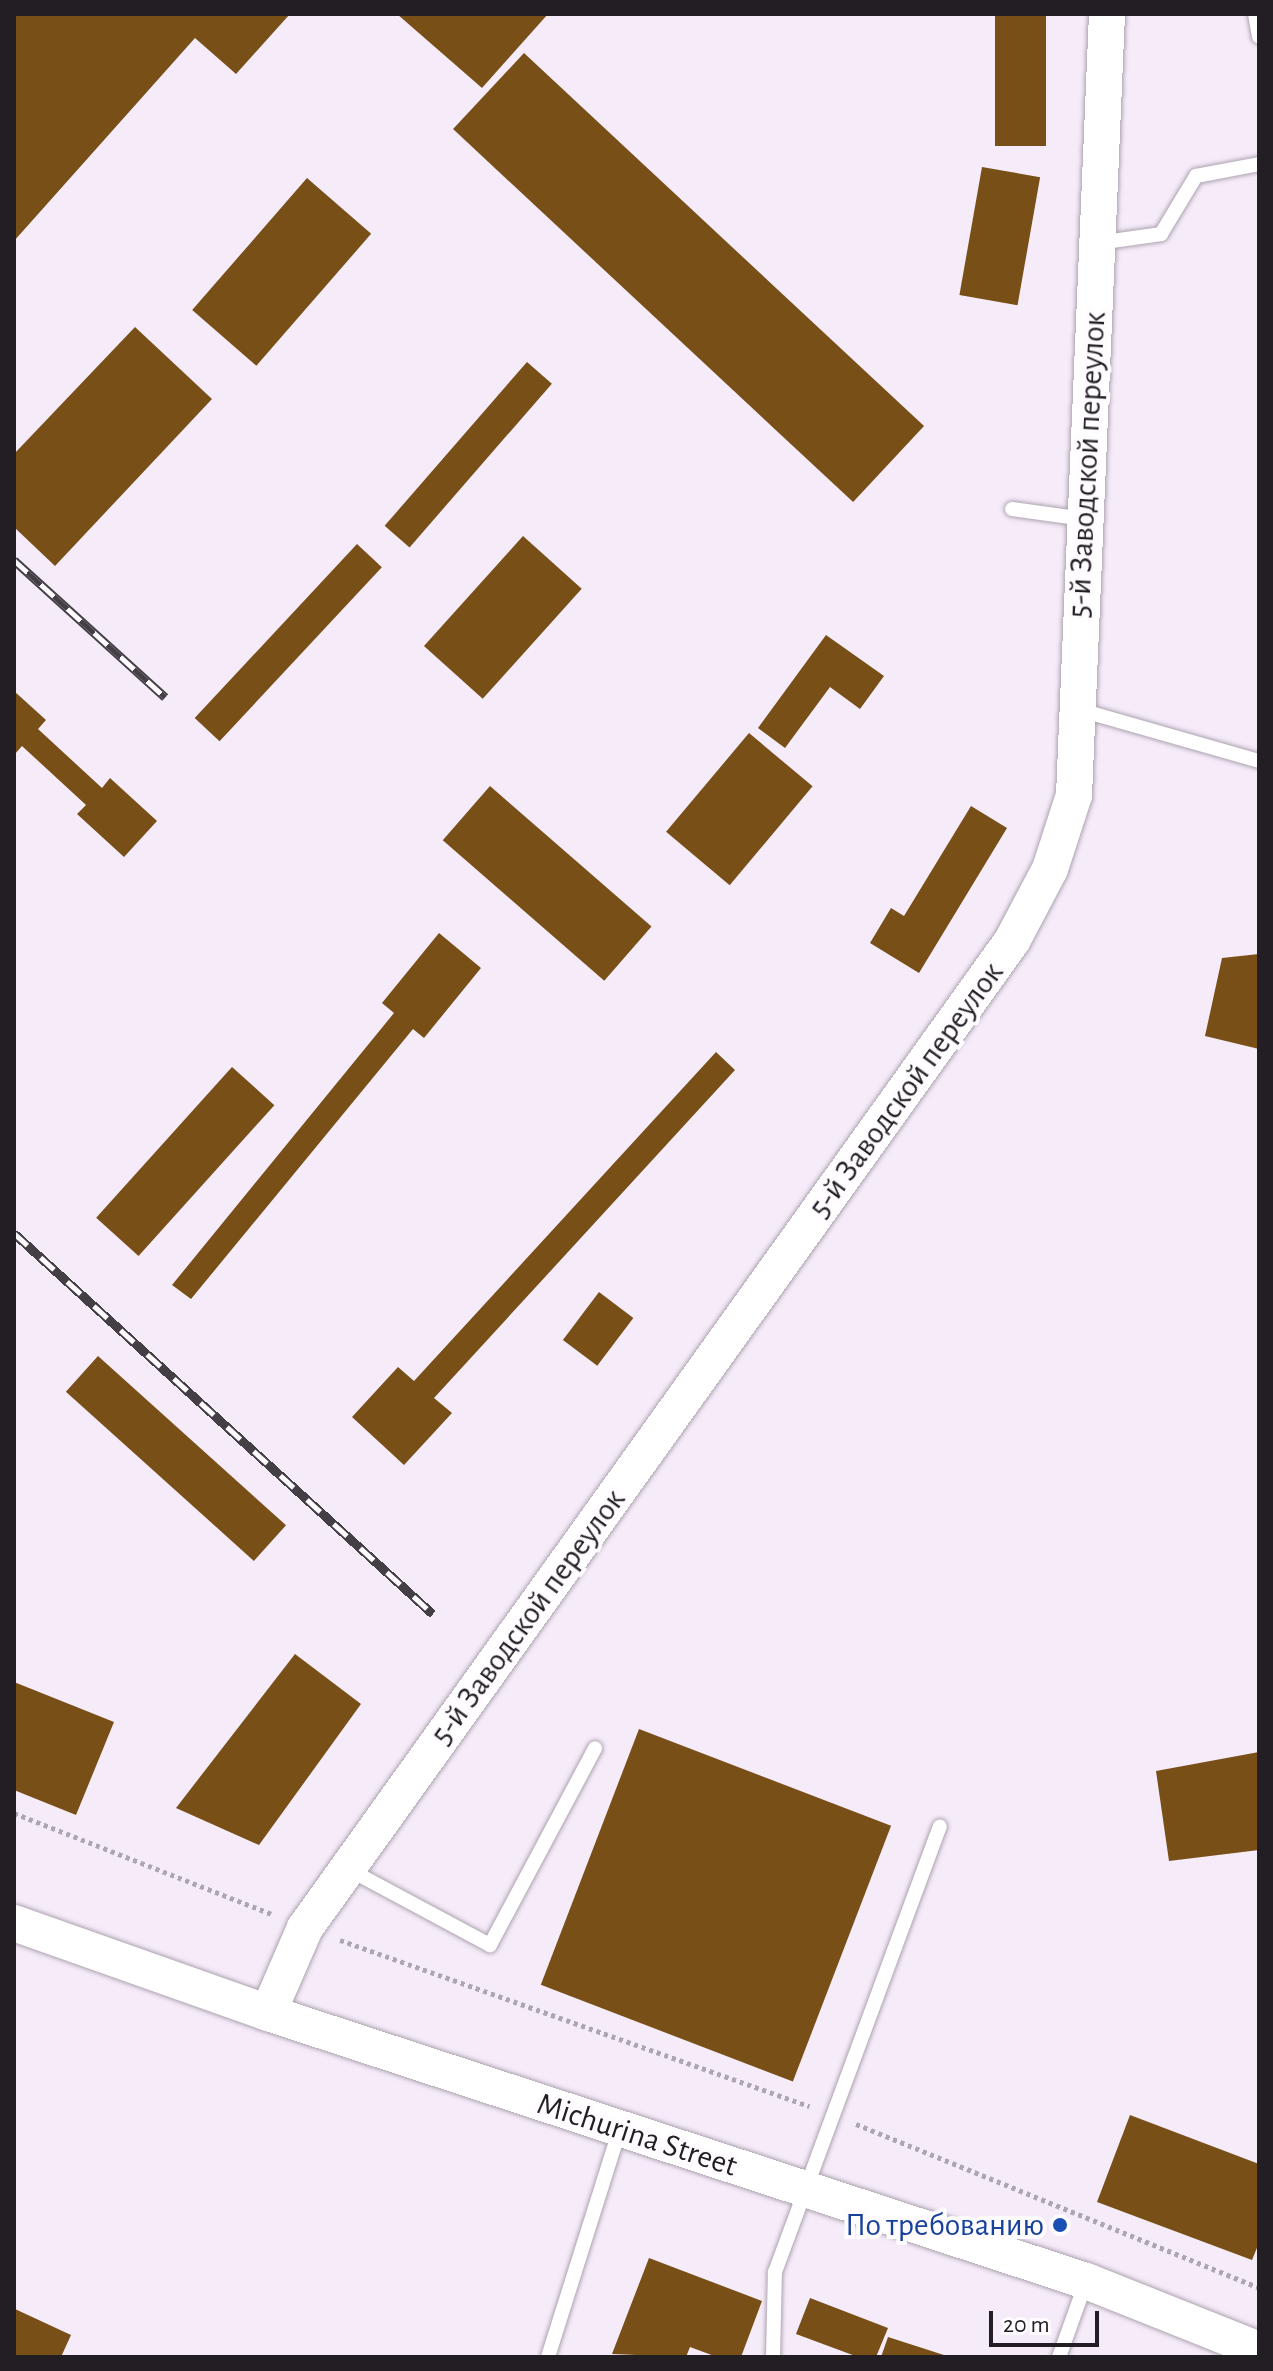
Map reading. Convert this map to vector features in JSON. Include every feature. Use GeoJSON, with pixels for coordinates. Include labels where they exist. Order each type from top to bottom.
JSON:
{"type":"FeatureCollection","features":[{"type":"Feature","properties":{"kind":"street","name":"5-й Заводской переулок"},"geometry":{"type":"LineString","coordinates":[[268,2013],[305,1928],[1012,941],[1050,869],[1074,795],[1075,709],[1088,520],[1107,14]]}},
{"type":"Feature","properties":{"kind":"street","name":"Michurina Street"},"geometry":{"type":"LineString","coordinates":[[14,1923],[268,2013],[1086,2281],[1258,2343]]}},
{"type":"Feature","properties":{"kind":"lane"},"geometry":{"type":"LineString","coordinates":[[1255,14],[1259,37]]}},
{"type":"Feature","properties":{"kind":"lane"},"geometry":{"type":"LineString","coordinates":[[1097,243],[1161,234],[1196,176],[1259,164]]}},
{"type":"Feature","properties":{"kind":"lane"},"geometry":{"type":"LineString","coordinates":[[1012,509],[1088,520]]}},
{"type":"Feature","properties":{"kind":"lane"},"geometry":{"type":"LineString","coordinates":[[1075,709],[1259,761]]}},
{"type":"Feature","properties":{"kind":"lane"},"geometry":{"type":"LineString","coordinates":[[348,1869],[490,1945],[595,1748]]}},
{"type":"Feature","properties":{"kind":"lane"},"geometry":{"type":"LineString","coordinates":[[773,2357],[775,2272],[802,2189],[940,1827]]}},
{"type":"Feature","properties":{"kind":"lane"},"geometry":{"type":"LineString","coordinates":[[548,2357],[620,2129]]}},
{"type":"Feature","properties":{"kind":"lane"},"geometry":{"type":"LineString","coordinates":[[1059,2357],[1086,2281]]}},
{"type":"Feature","properties":{"kind":"path"},"geometry":{"type":"LineString","coordinates":[[14,1813],[305,1928],[831,2114],[1259,2288]]}},
{"type":"Feature","properties":{"kind":"building"},"geometry":{"type":"Polygon","coordinates":[[[14,14],[290,14],[236,74],[195,38],[14,241],[14,14]]]}},
{"type":"Feature","properties":{"kind":"building"},"geometry":{"type":"Polygon","coordinates":[[[397,14],[548,14],[482,88],[397,14]]]}},
{"type":"Feature","properties":{"kind":"building"},"geometry":{"type":"Polygon","coordinates":[[[995,14],[1046,14],[1046,146],[995,146],[995,14]]]}},
{"type":"Feature","properties":{"kind":"building"},"geometry":{"type":"Polygon","coordinates":[[[524,53],[924,426],[853,502],[453,129],[524,53]]]}},
{"type":"Feature","properties":{"kind":"building"},"geometry":{"type":"Polygon","coordinates":[[[982,167],[1040,177],[1018,305],[959,295],[982,167]]]}},
{"type":"Feature","properties":{"kind":"building"},"geometry":{"type":"Polygon","coordinates":[[[307,178],[371,234],[256,366],[192,310],[307,178]]]}},
{"type":"Feature","properties":{"kind":"building"},"geometry":{"type":"Polygon","coordinates":[[[135,327],[212,399],[55,566],[14,527],[14,454],[135,327]]]}},
{"type":"Feature","properties":{"kind":"building"},"geometry":{"type":"Polygon","coordinates":[[[527,362],[552,384],[410,547],[385,526],[527,362]]]}},
{"type":"Feature","properties":{"kind":"building"},"geometry":{"type":"Polygon","coordinates":[[[523,536],[582,589],[483,699],[424,646],[523,536]]]}},
{"type":"Feature","properties":{"kind":"building"},"geometry":{"type":"Polygon","coordinates":[[[357,544],[382,567],[220,741],[195,718],[357,544]]]}},
{"type":"Feature","properties":{"kind":"building"},"geometry":{"type":"Polygon","coordinates":[[[826,635],[884,676],[860,709],[830,687],[785,748],[758,728],[826,635]]]}},
{"type":"Feature","properties":{"kind":"building"},"geometry":{"type":"Polygon","coordinates":[[[14,691],[46,720],[38,729],[102,788],[110,778],[157,821],[124,857],[77,814],[86,805],[22,746],[14,755],[14,691]]]}},
{"type":"Feature","properties":{"kind":"building"},"geometry":{"type":"Polygon","coordinates":[[[749,733],[813,786],[730,885],[666,832],[749,733]]]}},
{"type":"Feature","properties":{"kind":"building"},"geometry":{"type":"Polygon","coordinates":[[[490,786],[652,926],[604,981],[443,840],[490,786]]]}},
{"type":"Feature","properties":{"kind":"building"},"geometry":{"type":"Polygon","coordinates":[[[971,806],[1007,828],[919,973],[870,943],[891,908],[904,916],[971,806]]]}},
{"type":"Feature","properties":{"kind":"building"},"geometry":{"type":"Polygon","coordinates":[[[439,933],[481,968],[424,1038],[413,1029],[191,1299],[172,1285],[394,1013],[382,1003],[439,933]]]}},
{"type":"Feature","properties":{"kind":"building"},"geometry":{"type":"Polygon","coordinates":[[[1259,954],[1259,1049],[1205,1036],[1222,958],[1259,954]]]}},
{"type":"Feature","properties":{"kind":"building"},"geometry":{"type":"Polygon","coordinates":[[[716,1052],[735,1070],[434,1398],[452,1413],[404,1465],[352,1417],[398,1367],[414,1381],[716,1052]]]}},
{"type":"Feature","properties":{"kind":"building"},"geometry":{"type":"Polygon","coordinates":[[[232,1067],[274,1105],[139,1256],[96,1218],[232,1067]]]}},
{"type":"Feature","properties":{"kind":"building"},"geometry":{"type":"Polygon","coordinates":[[[599,1292],[633,1318],[597,1366],[563,1340],[599,1292]]]}},
{"type":"Feature","properties":{"kind":"building"},"geometry":{"type":"Polygon","coordinates":[[[98,1356],[286,1525],[254,1561],[66,1392],[98,1356]]]}},
{"type":"Feature","properties":{"kind":"building"},"geometry":{"type":"Polygon","coordinates":[[[295,1654],[361,1704],[259,1845],[176,1808],[295,1654]]]}},
{"type":"Feature","properties":{"kind":"building"},"geometry":{"type":"Polygon","coordinates":[[[14,1682],[114,1722],[76,1815],[14,1790],[14,1682]]]}},
{"type":"Feature","properties":{"kind":"building"},"geometry":{"type":"Polygon","coordinates":[[[639,1729],[891,1826],[793,2082],[541,1985],[639,1729]]]}},
{"type":"Feature","properties":{"kind":"building"},"geometry":{"type":"Polygon","coordinates":[[[1259,1752],[1259,1850],[1169,1861],[1156,1771],[1259,1752]]]}},
{"type":"Feature","properties":{"kind":"building"},"geometry":{"type":"Polygon","coordinates":[[[1130,2115],[1259,2164],[1259,2243],[1252,2260],[1097,2202],[1130,2115]]]}},
{"type":"Feature","properties":{"kind":"building"},"geometry":{"type":"Polygon","coordinates":[[[649,2258],[762,2301],[741,2357],[717,2357],[690,2347],[686,2357],[612,2354],[649,2258]]]}},
{"type":"Feature","properties":{"kind":"building"},"geometry":{"type":"Polygon","coordinates":[[[810,2298],[888,2328],[876,2357],[858,2357],[796,2334],[810,2298]]]}},
{"type":"Feature","properties":{"kind":"building"},"geometry":{"type":"Polygon","coordinates":[[[15,2309],[71,2335],[61,2357],[14,2357],[15,2309]]]}},
{"type":"Feature","properties":{"kind":"building"},"geometry":{"type":"Polygon","coordinates":[[[888,2337],[947,2356],[947,2357],[881,2357],[888,2337]]]}},
{"type":"Feature","properties":{"kind":"railway"},"geometry":{"type":"LineString","coordinates":[[14,560],[165,697]]}},
{"type":"Feature","properties":{"kind":"railway"},"geometry":{"type":"LineString","coordinates":[[14,1233],[433,1614]]}},
{"type":"Feature","properties":{"kind":"place","name":"По требованию"},"geometry":{"type":"Point","coordinates":[1060,2225]}}]}
